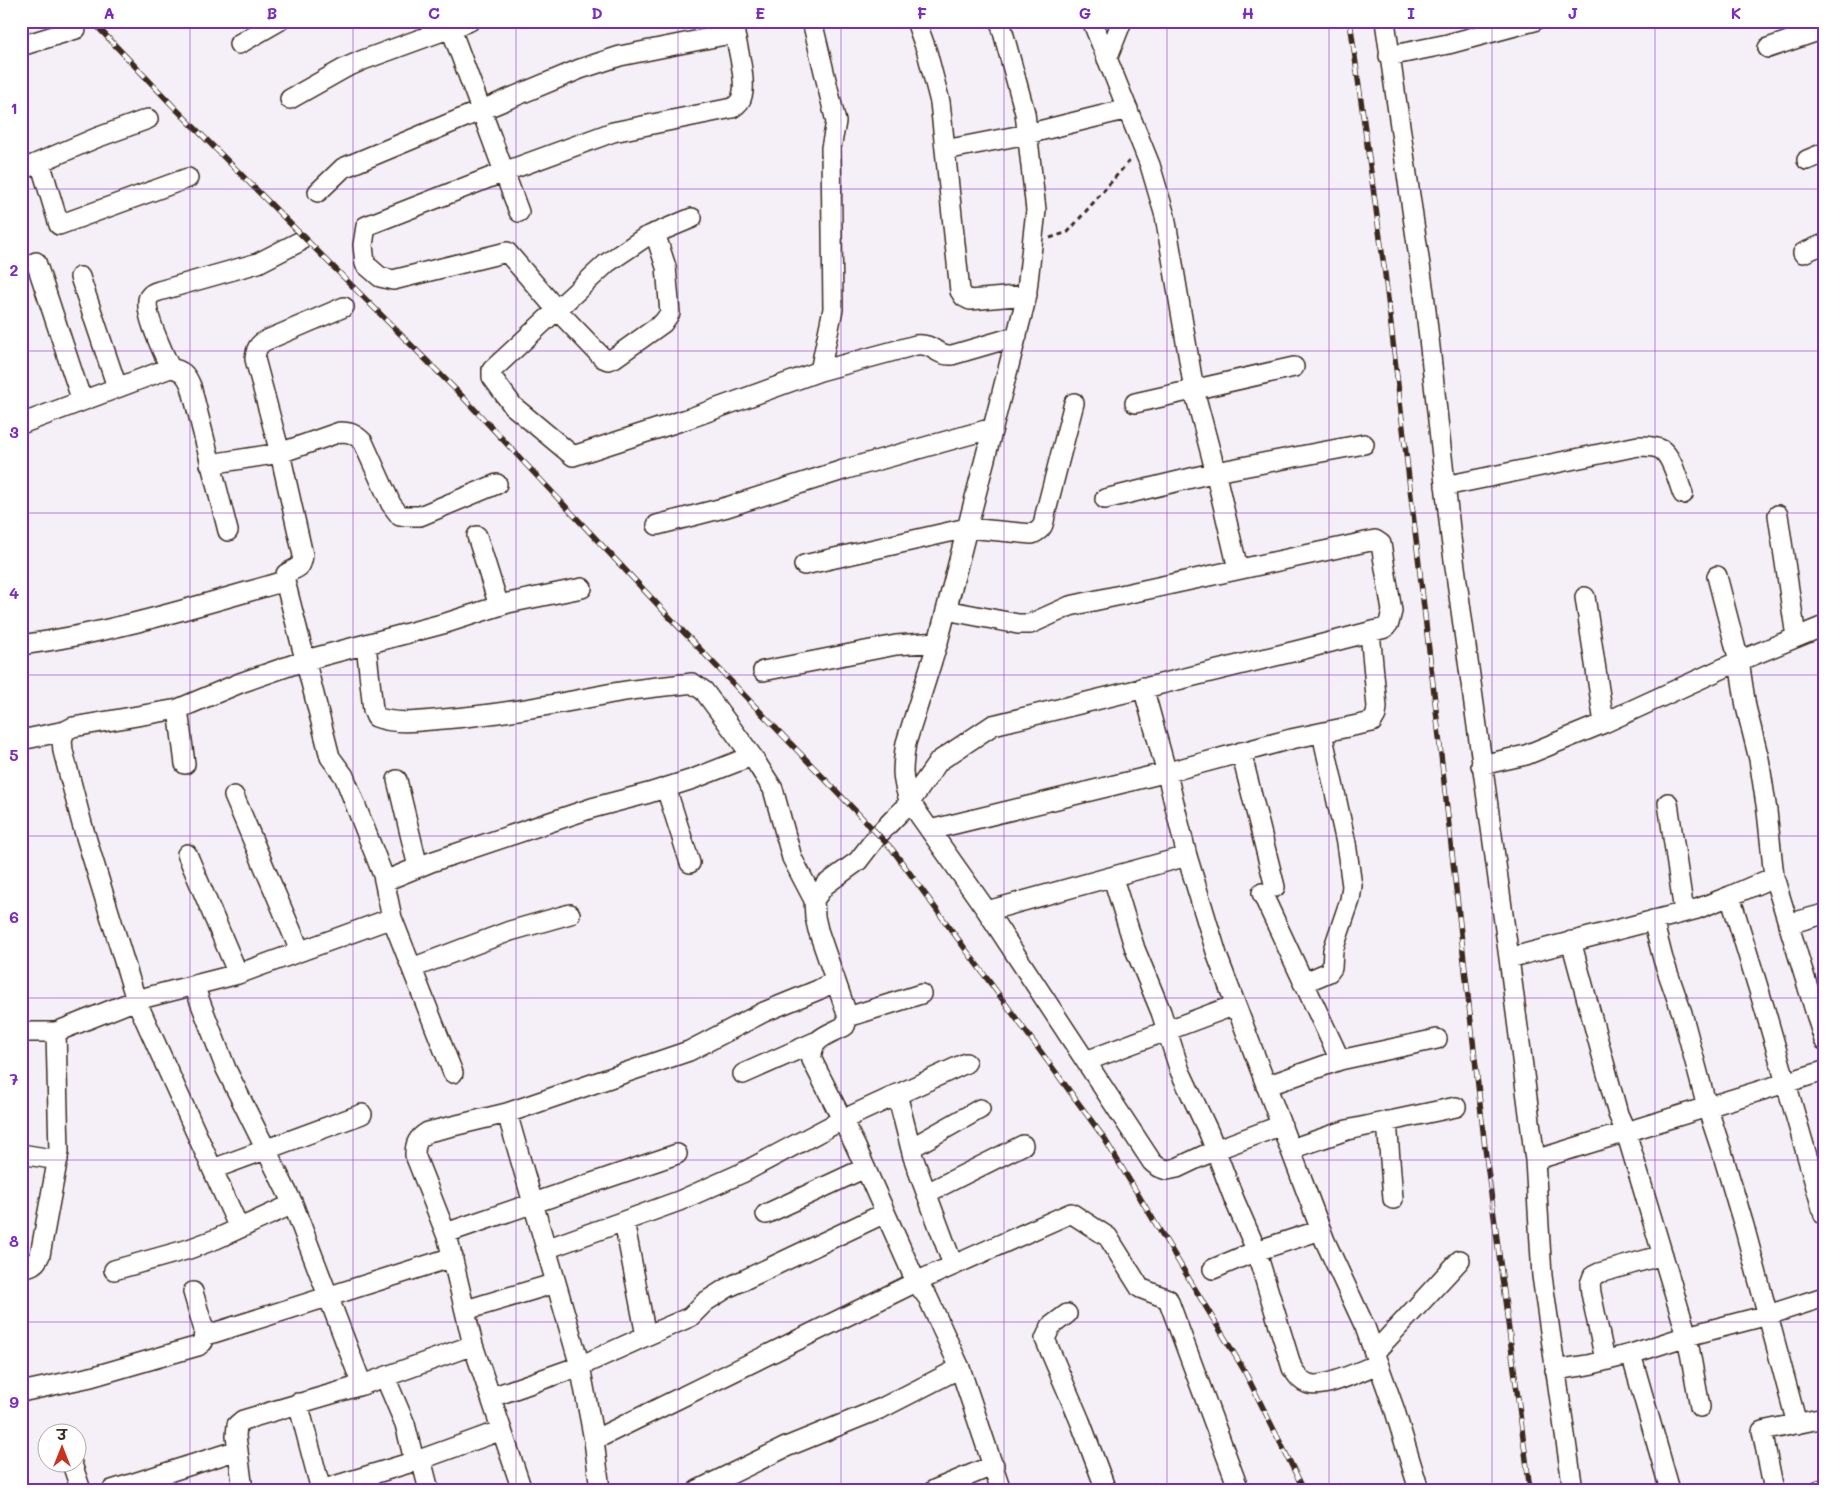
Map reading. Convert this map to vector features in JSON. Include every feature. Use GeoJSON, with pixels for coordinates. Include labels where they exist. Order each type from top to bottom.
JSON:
{"type":"FeatureCollection","features":[{"type":"Feature","properties":{"kind":"street"},"geometry":{"type":"LineString","coordinates":[[239,44],[278,21]]}},
{"type":"Feature","properties":{"kind":"street"},"geometry":{"type":"LineString","coordinates":[[290,99],[363,60],[449,25],[470,21]]}},
{"type":"Feature","properties":{"kind":"street"},"geometry":{"type":"LineString","coordinates":[[812,21],[836,122],[831,148],[833,309],[820,371]]}},
{"type":"Feature","properties":{"kind":"street"},"geometry":{"type":"LineString","coordinates":[[916,21],[927,52],[940,102],[960,291],[964,297],[970,300],[1027,295]]}},
{"type":"Feature","properties":{"kind":"street"},"geometry":{"type":"LineString","coordinates":[[1000,21],[1025,113],[1036,210],[1027,295],[938,642],[906,743],[903,758],[903,785],[910,802],[987,911],[1152,1162],[1158,1167],[1167,1170],[1177,1168],[1215,1150],[1282,1125]]}},
{"type":"Feature","properties":{"kind":"street"},"geometry":{"type":"LineString","coordinates":[[1092,21],[1143,145],[1165,216],[1194,390],[1216,472],[1238,569]]}},
{"type":"Feature","properties":{"kind":"street"},"geometry":{"type":"LineString","coordinates":[[1107,59],[1122,21]]}},
{"type":"Feature","properties":{"kind":"street"},"geometry":{"type":"LineString","coordinates":[[1385,21],[1424,293],[1445,486],[1535,1160],[1542,1276],[1573,1490]]}},
{"type":"Feature","properties":{"kind":"street"},"geometry":{"type":"LineString","coordinates":[[1390,56],[1448,44],[1534,21]]}},
{"type":"Feature","properties":{"kind":"street"},"geometry":{"type":"LineString","coordinates":[[449,25],[519,212]]}},
{"type":"Feature","properties":{"kind":"street"},"geometry":{"type":"LineString","coordinates":[[318,192],[343,168],[580,69],[620,56],[733,27],[744,87],[742,98],[732,108],[613,132],[504,172],[366,226],[363,245],[365,264],[380,278],[393,280],[507,252],[557,310],[603,358],[608,360],[614,358],[663,323],[670,313],[666,268],[655,233]]}},
{"type":"Feature","properties":{"kind":"street"},"geometry":{"type":"LineString","coordinates":[[21,46],[76,29]]}},
{"type":"Feature","properties":{"kind":"street"},"geometry":{"type":"LineString","coordinates":[[1768,48],[1824,30]]}},
{"type":"Feature","properties":{"kind":"street"},"geometry":{"type":"LineString","coordinates":[[945,150],[1027,134],[1128,109]]}},
{"type":"Feature","properties":{"kind":"street"},"geometry":{"type":"LineString","coordinates":[[21,170],[96,138],[148,119]]}},
{"type":"Feature","properties":{"kind":"street"},"geometry":{"type":"LineString","coordinates":[[40,162],[59,225],[188,178]]}},
{"type":"Feature","properties":{"kind":"street"},"geometry":{"type":"LineString","coordinates":[[692,218],[655,233],[628,248],[607,263],[492,370],[492,377],[513,406],[573,456],[690,418],[820,371],[916,345],[925,344],[944,356],[1017,336]]}},
{"type":"Feature","properties":{"kind":"street"},"geometry":{"type":"LineString","coordinates":[[170,368],[149,312],[148,299],[150,295],[158,290],[258,262],[299,242]]}},
{"type":"Feature","properties":{"kind":"street"},"geometry":{"type":"LineString","coordinates":[[1803,253],[1824,244]]}},
{"type":"Feature","properties":{"kind":"street"},"geometry":{"type":"LineString","coordinates":[[36,262],[82,401]]}},
{"type":"Feature","properties":{"kind":"street"},"geometry":{"type":"LineString","coordinates":[[80,277],[117,387]]}},
{"type":"Feature","properties":{"kind":"street"},"geometry":{"type":"LineString","coordinates":[[344,307],[267,340],[259,344],[256,350],[255,359],[280,453],[303,555],[299,568],[286,574],[285,581],[330,757],[344,776],[348,786],[385,882],[392,918],[453,1073]]}},
{"type":"Feature","properties":{"kind":"street"},"geometry":{"type":"LineString","coordinates":[[1135,403],[1294,367]]}},
{"type":"Feature","properties":{"kind":"street"},"geometry":{"type":"LineString","coordinates":[[21,424],[170,368],[180,370],[186,376],[191,386],[228,531]]}},
{"type":"Feature","properties":{"kind":"street"},"geometry":{"type":"LineString","coordinates":[[804,565],[967,528],[1032,534],[1040,531],[1044,524],[1074,403]]}},
{"type":"Feature","properties":{"kind":"street"},"geometry":{"type":"LineString","coordinates":[[657,525],[727,507],[843,470],[993,428]]}},
{"type":"Feature","properties":{"kind":"street"},"geometry":{"type":"LineString","coordinates":[[210,464],[280,453],[340,432],[356,434],[363,442],[387,496],[400,516],[420,516],[497,484]]}},
{"type":"Feature","properties":{"kind":"street"},"geometry":{"type":"LineString","coordinates":[[1105,499],[1216,472],[1364,444]]}},
{"type":"Feature","properties":{"kind":"street"},"geometry":{"type":"LineString","coordinates":[[1445,486],[1638,446],[1648,446],[1662,450],[1672,465],[1683,494]]}},
{"type":"Feature","properties":{"kind":"street"},"geometry":{"type":"LineString","coordinates":[[1778,515],[1796,637]]}},
{"type":"Feature","properties":{"kind":"street"},"geometry":{"type":"LineString","coordinates":[[477,536],[499,606]]}},
{"type":"Feature","properties":{"kind":"street"},"geometry":{"type":"LineString","coordinates":[[814,900],[825,885],[858,861],[878,835],[910,802],[939,761],[993,724],[1385,628],[1390,623],[1392,611],[1380,542],[1376,540],[1070,606],[1030,624],[1018,624],[946,610]]}},
{"type":"Feature","properties":{"kind":"street"},"geometry":{"type":"LineString","coordinates":[[1717,576],[1759,759],[1774,877],[1824,1040]]}},
{"type":"Feature","properties":{"kind":"street"},"geometry":{"type":"LineString","coordinates":[[21,645],[128,626],[285,581]]}},
{"type":"Feature","properties":{"kind":"street"},"geometry":{"type":"LineString","coordinates":[[21,740],[65,731],[73,727],[178,709],[306,660],[446,623],[499,606],[582,588]]}},
{"type":"Feature","properties":{"kind":"street"},"geometry":{"type":"LineString","coordinates":[[1585,597],[1604,723]]}},
{"type":"Feature","properties":{"kind":"street"},"geometry":{"type":"LineString","coordinates":[[1481,765],[1526,755],[1604,723],[1738,661],[1824,626]]}},
{"type":"Feature","properties":{"kind":"street"},"geometry":{"type":"LineString","coordinates":[[930,830],[1241,752],[1372,722],[1376,715],[1370,632]]}},
{"type":"Feature","properties":{"kind":"street"},"geometry":{"type":"LineString","coordinates":[[762,671],[896,645],[938,642]]}},
{"type":"Feature","properties":{"kind":"street"},"geometry":{"type":"LineString","coordinates":[[366,644],[373,710],[376,718],[388,722],[418,722],[489,716],[598,696],[692,683],[704,691],[752,756],[773,789],[792,858],[814,900],[814,916],[818,930],[848,1017],[845,1026],[815,1042],[743,1074]]}},
{"type":"Feature","properties":{"kind":"street"},"geometry":{"type":"LineString","coordinates":[[1142,687],[1167,772],[1186,856],[1218,958],[1320,1230],[1376,1358],[1395,1411],[1419,1490]]}},
{"type":"Feature","properties":{"kind":"street"},"geometry":{"type":"LineString","coordinates":[[178,709],[185,764]]}},
{"type":"Feature","properties":{"kind":"street"},"geometry":{"type":"LineString","coordinates":[[65,731],[62,740],[63,751],[82,824],[136,1000],[239,1228]]}},
{"type":"Feature","properties":{"kind":"street"},"geometry":{"type":"LineString","coordinates":[[1303,982],[1328,972],[1332,968],[1333,950],[1350,900],[1352,886],[1346,843],[1322,733]]}},
{"type":"Feature","properties":{"kind":"street"},"geometry":{"type":"LineString","coordinates":[[1241,752],[1268,890],[1303,982],[1340,1060]]}},
{"type":"Feature","properties":{"kind":"street"},"geometry":{"type":"LineString","coordinates":[[385,882],[418,867],[592,808],[666,788],[752,756]]}},
{"type":"Feature","properties":{"kind":"street"},"geometry":{"type":"LineString","coordinates":[[397,780],[418,867]]}},
{"type":"Feature","properties":{"kind":"street"},"geometry":{"type":"LineString","coordinates":[[666,788],[690,863]]}},
{"type":"Feature","properties":{"kind":"street"},"geometry":{"type":"LineString","coordinates":[[234,796],[300,951]]}},
{"type":"Feature","properties":{"kind":"street"},"geometry":{"type":"LineString","coordinates":[[1668,803],[1684,912]]}},
{"type":"Feature","properties":{"kind":"street"},"geometry":{"type":"LineString","coordinates":[[187,854],[238,974]]}},
{"type":"Feature","properties":{"kind":"street"},"geometry":{"type":"LineString","coordinates":[[987,911],[1113,878],[1186,856]]}},
{"type":"Feature","properties":{"kind":"street"},"geometry":{"type":"LineString","coordinates":[[1509,958],[1684,912],[1730,896],[1774,877]]}},
{"type":"Feature","properties":{"kind":"street"},"geometry":{"type":"LineString","coordinates":[[1113,878],[1134,949],[1180,1071],[1215,1150],[1256,1251],[1292,1368],[1300,1379],[1311,1385],[1322,1385],[1376,1358],[1460,1260]]}},
{"type":"Feature","properties":{"kind":"street"},"geometry":{"type":"LineString","coordinates":[[1730,896],[1786,1081],[1824,1216]]}},
{"type":"Feature","properties":{"kind":"street"},"geometry":{"type":"LineString","coordinates":[[412,968],[510,931],[570,914]]}},
{"type":"Feature","properties":{"kind":"street"},"geometry":{"type":"LineString","coordinates":[[1788,924],[1824,914]]}},
{"type":"Feature","properties":{"kind":"street"},"geometry":{"type":"LineString","coordinates":[[21,1032],[56,1032],[136,1000],[238,974],[392,918]]}},
{"type":"Feature","properties":{"kind":"street"},"geometry":{"type":"LineString","coordinates":[[1653,920],[1663,959],[1682,1013],[1707,1107],[1742,1217],[1797,1424]]}},
{"type":"Feature","properties":{"kind":"street"},"geometry":{"type":"LineString","coordinates":[[1571,941],[1618,1114],[1626,1132],[1686,1336],[1700,1407]]}},
{"type":"Feature","properties":{"kind":"street"},"geometry":{"type":"LineString","coordinates":[[522,1490],[473,1344],[446,1233],[415,1155],[415,1146],[420,1137],[428,1132],[507,1113],[689,1051],[764,1012],[835,981]]}},
{"type":"Feature","properties":{"kind":"street"},"geometry":{"type":"LineString","coordinates":[[194,986],[226,1069],[293,1204],[362,1385]]}},
{"type":"Feature","properties":{"kind":"street"},"geometry":{"type":"LineString","coordinates":[[848,1017],[921,994]]}},
{"type":"Feature","properties":{"kind":"street"},"geometry":{"type":"LineString","coordinates":[[1086,1061],[1235,1004]]}},
{"type":"Feature","properties":{"kind":"street"},"geometry":{"type":"LineString","coordinates":[[21,1268],[33,1266],[37,1262],[58,1160],[56,1032]]}},
{"type":"Feature","properties":{"kind":"street"},"geometry":{"type":"LineString","coordinates":[[1266,1086],[1340,1060],[1437,1039]]}},
{"type":"Feature","properties":{"kind":"street"},"geometry":{"type":"LineString","coordinates":[[815,1042],[811,1051],[812,1060],[865,1168],[916,1282],[928,1298],[960,1368],[1001,1490]]}},
{"type":"Feature","properties":{"kind":"street"},"geometry":{"type":"LineString","coordinates":[[546,1249],[679,1201],[742,1173],[842,1120],[966,1063]]}},
{"type":"Feature","properties":{"kind":"street"},"geometry":{"type":"LineString","coordinates":[[1535,1160],[1786,1081],[1824,1071]]}},
{"type":"Feature","properties":{"kind":"street"},"geometry":{"type":"LineString","coordinates":[[897,1094],[910,1148],[953,1266]]}},
{"type":"Feature","properties":{"kind":"street"},"geometry":{"type":"LineString","coordinates":[[1291,1149],[1347,1130],[1456,1107]]}},
{"type":"Feature","properties":{"kind":"street"},"geometry":{"type":"LineString","coordinates":[[910,1148],[980,1109]]}},
{"type":"Feature","properties":{"kind":"street"},"geometry":{"type":"LineString","coordinates":[[507,1113],[580,1366],[594,1440],[600,1490]]}},
{"type":"Feature","properties":{"kind":"street"},"geometry":{"type":"LineString","coordinates":[[213,1169],[362,1114]]}},
{"type":"Feature","properties":{"kind":"street"},"geometry":{"type":"LineString","coordinates":[[1387,1121],[1393,1200]]}},
{"type":"Feature","properties":{"kind":"street"},"geometry":{"type":"LineString","coordinates":[[927,1193],[1023,1145]]}},
{"type":"Feature","properties":{"kind":"street"},"geometry":{"type":"LineString","coordinates":[[21,1154],[58,1160]]}},
{"type":"Feature","properties":{"kind":"street"},"geometry":{"type":"LineString","coordinates":[[446,1233],[677,1154]]}},
{"type":"Feature","properties":{"kind":"street"},"geometry":{"type":"LineString","coordinates":[[766,1214],[865,1168]]}},
{"type":"Feature","properties":{"kind":"street"},"geometry":{"type":"LineString","coordinates":[[114,1270],[189,1249],[293,1204]]}},
{"type":"Feature","properties":{"kind":"street"},"geometry":{"type":"LineString","coordinates":[[594,1440],[916,1282],[1071,1212],[1108,1237],[1140,1288],[1168,1299],[1238,1490]]}},
{"type":"Feature","properties":{"kind":"street"},"geometry":{"type":"LineString","coordinates":[[492,1398],[580,1366],[690,1317],[705,1302],[727,1288],[885,1213]]}},
{"type":"Feature","properties":{"kind":"street"},"geometry":{"type":"LineString","coordinates":[[624,1222],[646,1336]]}},
{"type":"Feature","properties":{"kind":"street"},"geometry":{"type":"LineString","coordinates":[[1213,1269],[1256,1251],[1320,1230]]}},
{"type":"Feature","properties":{"kind":"street"},"geometry":{"type":"LineString","coordinates":[[1606,1360],[1591,1293],[1590,1284],[1593,1276],[1663,1256]]}},
{"type":"Feature","properties":{"kind":"street"},"geometry":{"type":"LineString","coordinates":[[204,1336],[453,1257]]}},
{"type":"Feature","properties":{"kind":"street"},"geometry":{"type":"LineString","coordinates":[[466,1310],[556,1283]]}},
{"type":"Feature","properties":{"kind":"street"},"geometry":{"type":"LineString","coordinates":[[21,1392],[90,1377],[191,1349],[203,1342],[204,1336],[193,1292]]}},
{"type":"Feature","properties":{"kind":"street"},"geometry":{"type":"LineString","coordinates":[[1555,1370],[1631,1354],[1686,1336],[1768,1315],[1824,1297]]}},
{"type":"Feature","properties":{"kind":"street"},"geometry":{"type":"LineString","coordinates":[[1066,1314],[1051,1326],[1045,1339],[1080,1421],[1106,1490]]}},
{"type":"Feature","properties":{"kind":"street"},"geometry":{"type":"LineString","coordinates":[[243,1490],[236,1436],[237,1426],[243,1420],[362,1385],[473,1344]]}},
{"type":"Feature","properties":{"kind":"street"},"geometry":{"type":"LineString","coordinates":[[1631,1354],[1670,1490]]}},
{"type":"Feature","properties":{"kind":"street"},"geometry":{"type":"LineString","coordinates":[[698,1490],[786,1447],[882,1408],[960,1368]]}},
{"type":"Feature","properties":{"kind":"street"},"geometry":{"type":"LineString","coordinates":[[385,1377],[405,1424],[413,1456],[422,1464],[429,1490]]}},
{"type":"Feature","properties":{"kind":"street"},"geometry":{"type":"LineString","coordinates":[[298,1404],[321,1490],[418,1460],[502,1430]]}},
{"type":"Feature","properties":{"kind":"street"},"geometry":{"type":"LineString","coordinates":[[1774,1490],[1762,1431],[1824,1418]]}},
{"type":"Feature","properties":{"kind":"street"},"geometry":{"type":"LineString","coordinates":[[112,1490],[238,1450]]}},
{"type":"Feature","properties":{"kind":"street"},"geometry":{"type":"LineString","coordinates":[[934,1490],[994,1465]]}},
{"type":"Feature","properties":{"kind":"street"},"geometry":{"type":"LineString","coordinates":[[75,1474],[81,1490]]}},
{"type":"Feature","properties":{"kind":"path"},"geometry":{"type":"LineString","coordinates":[[1032,243],[1068,232],[1143,145]]}},
{"type":"Feature","properties":{"kind":"railway"},"geometry":{"type":"LineString","coordinates":[[92,21],[173,106],[461,395],[674,622],[892,849],[1104,1138],[1244,1370],[1304,1490]]}},
{"type":"Feature","properties":{"kind":"railway"},"geometry":{"type":"LineString","coordinates":[[1350,21],[1385,274],[1485,1148],[1530,1490]]}}]}
